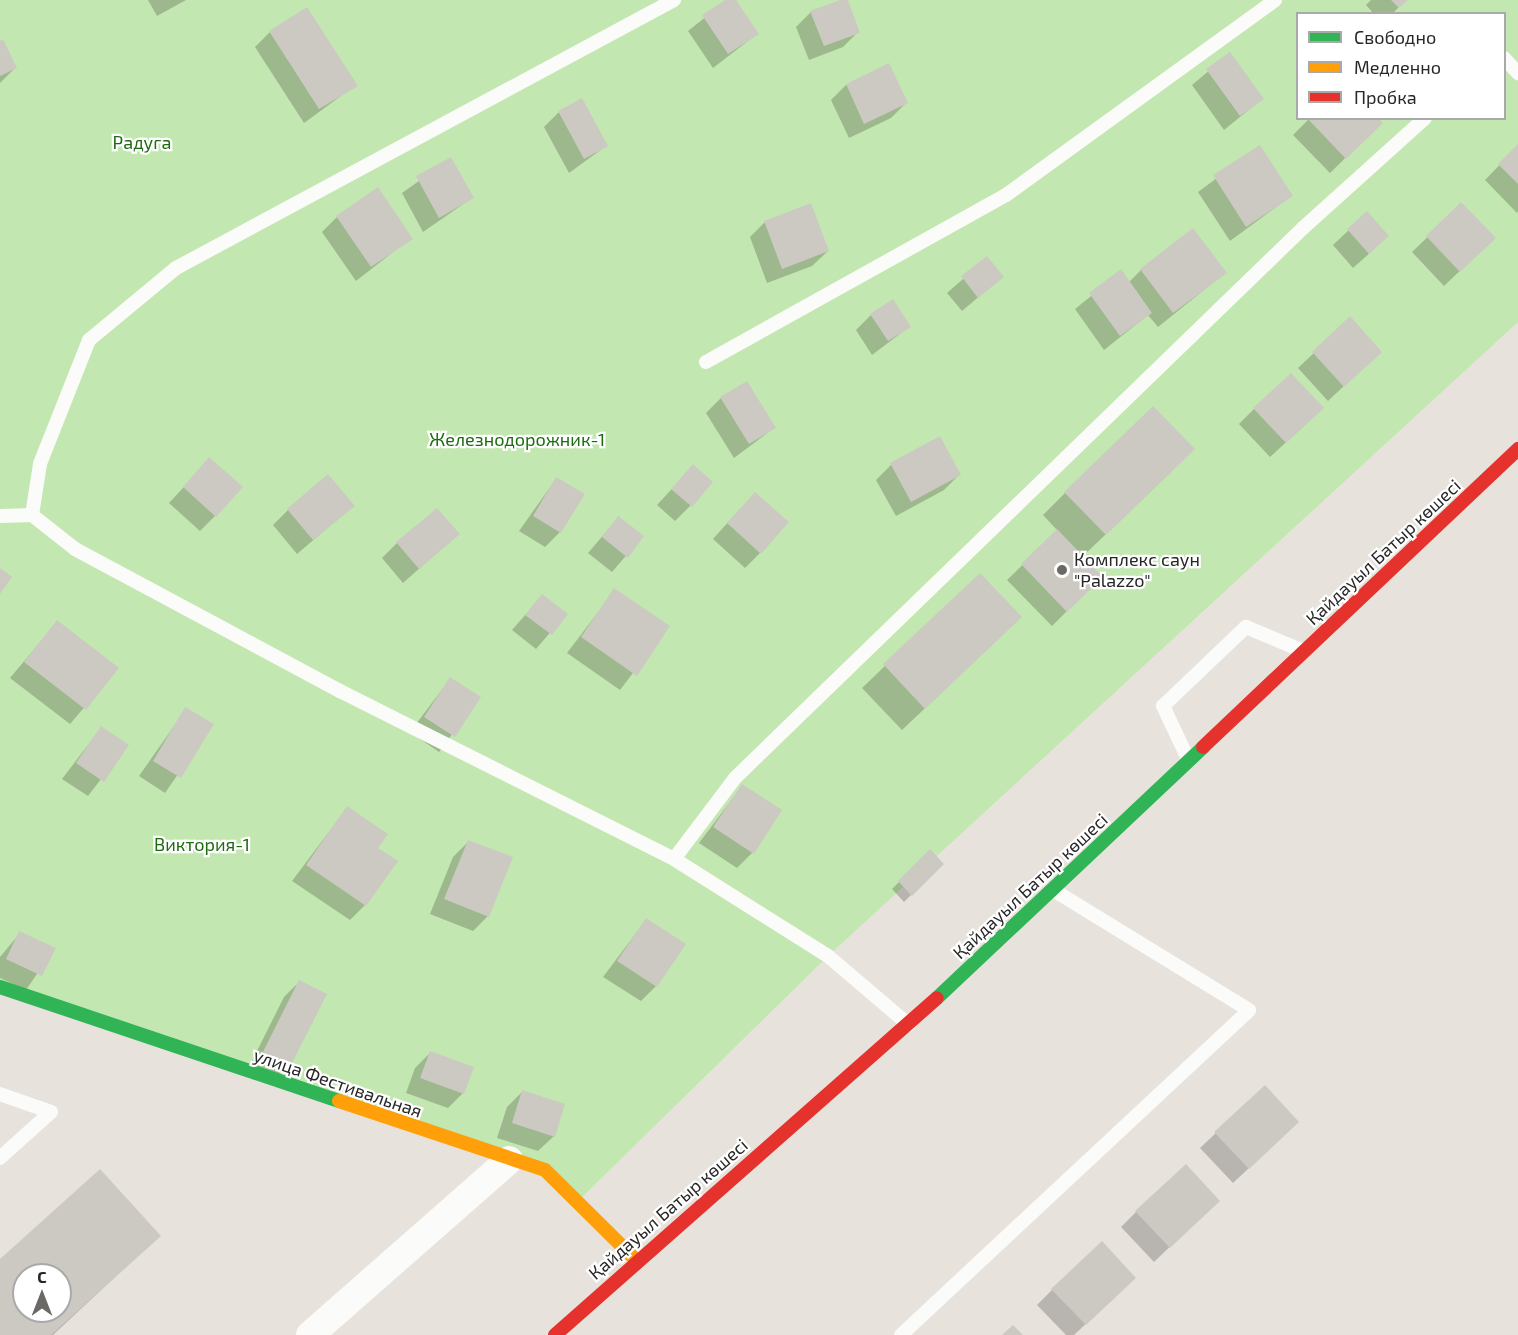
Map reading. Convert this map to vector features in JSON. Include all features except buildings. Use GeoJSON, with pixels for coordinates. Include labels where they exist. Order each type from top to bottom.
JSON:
{"type":"FeatureCollection","features":[{"type":"Feature","properties":{"kind":"street","name":"Қайдауыл Батыр көшесі"},"geometry":{"type":"LineString","coordinates":[[555,1335],[635,1259],[909,1025],[1518,449]]}},
{"type":"Feature","properties":{"kind":"street","name":"улица Фестивальная"},"geometry":{"type":"LineString","coordinates":[[0,987],[509,1160],[545,1170],[635,1259]]}},
{"type":"Feature","properties":{"kind":"street"},"geometry":{"type":"LineString","coordinates":[[310,1335],[509,1160]]}},
{"type":"Feature","properties":{"kind":"lane"},"geometry":{"type":"LineString","coordinates":[[32,515],[40,464],[88,340],[176,268],[674,0]]}},
{"type":"Feature","properties":{"kind":"lane"},"geometry":{"type":"LineString","coordinates":[[706,362],[1005,195],[1275,0]]}},
{"type":"Feature","properties":{"kind":"lane"},"geometry":{"type":"LineString","coordinates":[[1506,60],[1518,72]]}},
{"type":"Feature","properties":{"kind":"lane"},"geometry":{"type":"LineString","coordinates":[[674,859],[735,778],[1303,228],[1423,120]]}},
{"type":"Feature","properties":{"kind":"lane"},"geometry":{"type":"LineString","coordinates":[[0,516],[32,515],[75,549],[318,680],[674,859],[828,956],[909,1025]]}},
{"type":"Feature","properties":{"kind":"lane"},"geometry":{"type":"LineString","coordinates":[[1189,761],[1163,706],[1179,690],[1246,627],[1305,651]]}},
{"type":"Feature","properties":{"kind":"lane"},"geometry":{"type":"LineString","coordinates":[[901,1335],[1249,1010],[1053,890]]}},
{"type":"Feature","properties":{"kind":"lane"},"geometry":{"type":"LineString","coordinates":[[0,1094],[51,1112],[0,1158]]}},
{"type":"Feature","properties":{"kind":"green space"},"geometry":{"type":"Polygon","coordinates":[[[0,0],[1518,0],[1518,322],[828,956],[577,1202],[545,1170],[0,986],[0,0]]]}},
{"type":"Feature","properties":{"kind":"traffic: fast"},"geometry":{"type":"LineString","coordinates":[[937,998],[1203,747]]}},
{"type":"Feature","properties":{"kind":"traffic: fast"},"geometry":{"type":"LineString","coordinates":[[0,987],[339,1101]]}},
{"type":"Feature","properties":{"kind":"traffic: slow"},"geometry":{"type":"LineString","coordinates":[[339,1101],[545,1170],[635,1259]]}},
{"type":"Feature","properties":{"kind":"traffic: jam"},"geometry":{"type":"LineString","coordinates":[[1203,747],[1518,449]]}},
{"type":"Feature","properties":{"kind":"traffic: jam"},"geometry":{"type":"LineString","coordinates":[[555,1335],[937,998]]}},
{"type":"Feature","properties":{"kind":"place","name":"Комплекс саун \"Palazzo\""},"geometry":{"type":"Point","coordinates":[1062,570]}},
{"type":"Feature","properties":{"kind":"park label","name":"Радуга"},"geometry":{"type":"Point","coordinates":[142,142]}},
{"type":"Feature","properties":{"kind":"park label","name":"Железнодорожник-1"},"geometry":{"type":"Point","coordinates":[517,439]}},
{"type":"Feature","properties":{"kind":"park label","name":"Виктория-1"},"geometry":{"type":"Point","coordinates":[202,844]}}]}
